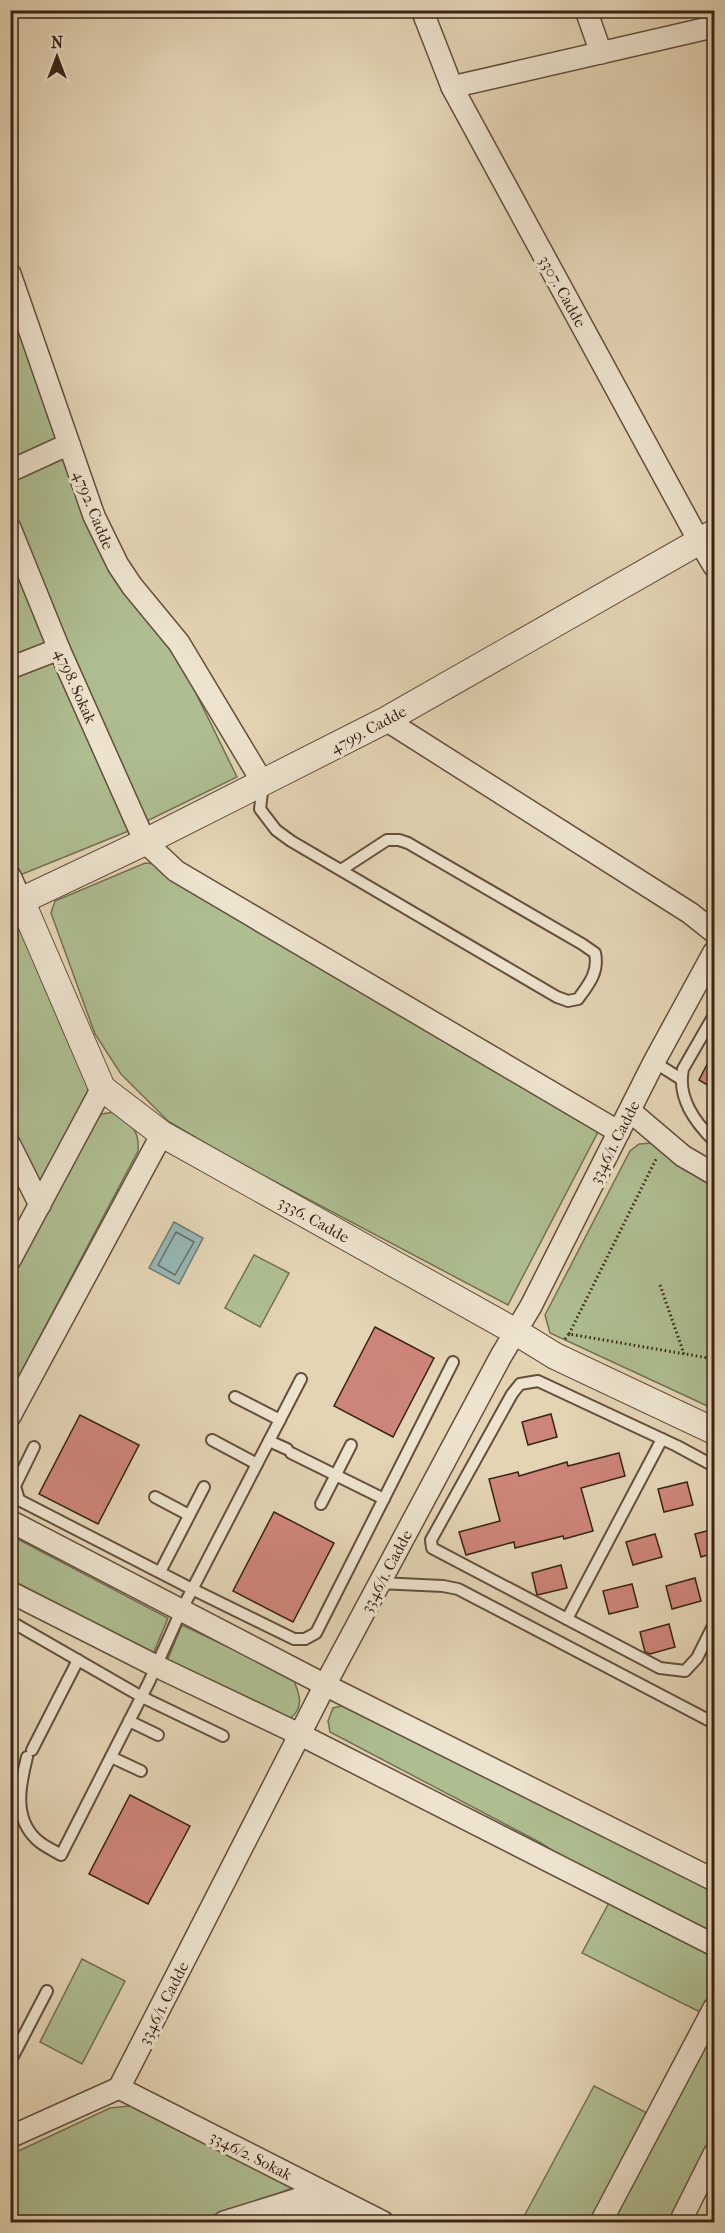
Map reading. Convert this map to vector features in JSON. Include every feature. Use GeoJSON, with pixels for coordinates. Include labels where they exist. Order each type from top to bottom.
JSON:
{"type":"FeatureCollection","features":[{"type":"Feature","properties":{"kind":"street","name":"3307. Cadde"},"geometry":{"type":"LineString","coordinates":[[422,10],[452,87],[707,537],[714,566]]}},
{"type":"Feature","properties":{"kind":"street"},"geometry":{"type":"LineString","coordinates":[[586,10],[601,53]]}},
{"type":"Feature","properties":{"kind":"street"},"geometry":{"type":"LineString","coordinates":[[452,87],[704,29],[714,29]]}},
{"type":"Feature","properties":{"kind":"street","name":"4792. Cadde"},"geometry":{"type":"LineString","coordinates":[[11,275],[94,516],[112,555],[132,586],[179,643],[263,783]]}},
{"type":"Feature","properties":{"kind":"street"},"geometry":{"type":"LineString","coordinates":[[11,471],[69,444]]}},
{"type":"Feature","properties":{"kind":"street","name":"4798. Sokak"},"geometry":{"type":"LineString","coordinates":[[10,528],[59,649],[145,842]]}},
{"type":"Feature","properties":{"kind":"street","name":"4799. Cadde"},"geometry":{"type":"LineString","coordinates":[[16,903],[145,842],[386,720],[707,537]]}},
{"type":"Feature","properties":{"kind":"street"},"geometry":{"type":"LineString","coordinates":[[10,668],[59,649]]}},
{"type":"Feature","properties":{"kind":"street"},"geometry":{"type":"LineString","coordinates":[[386,720],[690,913],[714,932]]}},
{"type":"Feature","properties":{"kind":"street"},"geometry":{"type":"LineString","coordinates":[[145,842],[176,872],[619,1132]]}},
{"type":"Feature","properties":{"kind":"street"},"geometry":{"type":"LineString","coordinates":[[10,876],[16,903]]}},
{"type":"Feature","properties":{"kind":"street","name":"3336. Cadde"},"geometry":{"type":"LineString","coordinates":[[16,903],[102,1088],[162,1134],[555,1356],[714,1431]]}},
{"type":"Feature","properties":{"kind":"street","name":"3346/1. Cadde"},"geometry":{"type":"LineString","coordinates":[[119,2088],[325,1685],[531,1306],[654,1062],[714,952]]}},
{"type":"Feature","properties":{"kind":"street"},"geometry":{"type":"LineString","coordinates":[[10,1260],[102,1088]]}},
{"type":"Feature","properties":{"kind":"street"},"geometry":{"type":"LineString","coordinates":[[630,1111],[683,1156],[714,1174]]}},
{"type":"Feature","properties":{"kind":"street"},"geometry":{"type":"LineString","coordinates":[[10,1416],[162,1134]]}},
{"type":"Feature","properties":{"kind":"street"},"geometry":{"type":"LineString","coordinates":[[10,1144],[40,1205]]}},
{"type":"Feature","properties":{"kind":"street"},"geometry":{"type":"LineString","coordinates":[[10,1521],[325,1685],[714,1880]]}},
{"type":"Feature","properties":{"kind":"street"},"geometry":{"type":"LineString","coordinates":[[10,1592],[156,1666],[301,1735],[714,1945]]}},
{"type":"Feature","properties":{"kind":"street"},"geometry":{"type":"LineString","coordinates":[[600,2223],[714,2008]]}},
{"type":"Feature","properties":{"kind":"street"},"geometry":{"type":"LineString","coordinates":[[10,2136],[119,2088]]}},
{"type":"Feature","properties":{"kind":"street","name":"3346/2. Sokak"},"geometry":{"type":"LineString","coordinates":[[119,2088],[383,2223]]}},
{"type":"Feature","properties":{"kind":"street"},"geometry":{"type":"LineString","coordinates":[[680,2223],[714,2154]]}},
{"type":"Feature","properties":{"kind":"street"},"geometry":{"type":"LineString","coordinates":[[224,2223],[244,2219],[298,2199]]}},
{"type":"Feature","properties":{"kind":"street"},"geometry":{"type":"LineString","coordinates":[[294,2223],[298,2199]]}},
{"type":"Feature","properties":{"kind":"street"},"geometry":{"type":"LineString","coordinates":[[298,2199],[340,2223]]}},
{"type":"Feature","properties":{"kind":"lane"},"geometry":{"type":"LineString","coordinates":[[263,783],[260,809],[276,830],[291,841],[557,997],[568,1000],[578,999],[594,977],[597,962],[595,953],[408,843],[387,840],[341,870]]}},
{"type":"Feature","properties":{"kind":"lane"},"geometry":{"type":"LineString","coordinates":[[714,1015],[683,1069],[681,1079],[684,1098],[690,1111],[714,1141]]}},
{"type":"Feature","properties":{"kind":"lane"},"geometry":{"type":"LineString","coordinates":[[654,1062],[681,1079]]}},
{"type":"Feature","properties":{"kind":"lane"},"geometry":{"type":"LineString","coordinates":[[34,1447],[15,1486],[19,1500],[294,1639],[305,1639],[316,1633],[453,1362]]}},
{"type":"Feature","properties":{"kind":"lane"},"geometry":{"type":"LineString","coordinates":[[78,1660],[30,1754],[20,1783],[19,1794],[22,1815],[37,1840],[61,1855],[142,1697],[192,1589],[301,1379]]}},
{"type":"Feature","properties":{"kind":"lane"},"geometry":{"type":"LineString","coordinates":[[714,1466],[662,1438],[538,1381],[520,1384],[512,1394],[430,1540],[432,1548],[660,1668],[685,1671],[698,1658],[714,1624]]}},
{"type":"Feature","properties":{"kind":"lane"},"geometry":{"type":"LineString","coordinates":[[234,1397],[280,1420]]}},
{"type":"Feature","properties":{"kind":"lane"},"geometry":{"type":"LineString","coordinates":[[567,1619],[662,1438]]}},
{"type":"Feature","properties":{"kind":"lane"},"geometry":{"type":"LineString","coordinates":[[212,1440],[257,1464]]}},
{"type":"Feature","properties":{"kind":"lane"},"geometry":{"type":"LineString","coordinates":[[269,1441],[384,1499]]}},
{"type":"Feature","properties":{"kind":"lane"},"geometry":{"type":"LineString","coordinates":[[321,1504],[351,1445]]}},
{"type":"Feature","properties":{"kind":"lane"},"geometry":{"type":"LineString","coordinates":[[160,1572],[204,1487]]}},
{"type":"Feature","properties":{"kind":"lane"},"geometry":{"type":"LineString","coordinates":[[154,1497],[189,1515]]}},
{"type":"Feature","properties":{"kind":"lane"},"geometry":{"type":"LineString","coordinates":[[379,1583],[443,1586],[458,1589],[714,1723]]}},
{"type":"Feature","properties":{"kind":"lane"},"geometry":{"type":"LineString","coordinates":[[10,1621],[142,1697],[223,1736]]}},
{"type":"Feature","properties":{"kind":"lane"},"geometry":{"type":"LineString","coordinates":[[129,1721],[158,1735]]}},
{"type":"Feature","properties":{"kind":"lane"},"geometry":{"type":"LineString","coordinates":[[111,1757],[141,1771]]}},
{"type":"Feature","properties":{"kind":"lane"},"geometry":{"type":"LineString","coordinates":[[10,2062],[47,1991]]}},
{"type":"Feature","properties":{"kind":"path"},"geometry":{"type":"LineString","coordinates":[[555,1356],[569,1334],[665,1142]]}},
{"type":"Feature","properties":{"kind":"path"},"geometry":{"type":"LineString","coordinates":[[660,1285],[684,1354]]}},
{"type":"Feature","properties":{"kind":"path"},"geometry":{"type":"LineString","coordinates":[[569,1334],[714,1359]]}},
{"type":"Feature","properties":{"kind":"green space"},"geometry":{"type":"Polygon","coordinates":[[[10,296],[64,442],[10,464],[10,296]]]}},
{"type":"Feature","properties":{"kind":"green space"},"geometry":{"type":"Polygon","coordinates":[[[69,453],[150,620],[187,675],[237,777],[147,821],[11,514],[10,486],[17,474],[69,453]]]}},
{"type":"Feature","properties":{"kind":"green space"},"geometry":{"type":"Polygon","coordinates":[[[10,542],[48,643],[10,665],[10,542]]]}},
{"type":"Feature","properties":{"kind":"green space"},"geometry":{"type":"Polygon","coordinates":[[[56,656],[131,830],[20,875],[11,856],[11,674],[56,656]]]}},
{"type":"Feature","properties":{"kind":"green space"},"geometry":{"type":"Polygon","coordinates":[[[145,863],[155,864],[174,879],[598,1132],[508,1305],[225,1155],[168,1121],[121,1074],[95,1034],[51,913],[55,901],[145,863]]]}},
{"type":"Feature","properties":{"kind":"green space"},"geometry":{"type":"Polygon","coordinates":[[[11,921],[15,922],[22,932],[91,1092],[41,1185],[11,1126],[11,921]]]}},
{"type":"Feature","properties":{"kind":"green space"},"geometry":{"type":"Polygon","coordinates":[[[114,1112],[136,1132],[138,1151],[11,1391],[11,1280],[92,1124],[102,1114],[114,1112]]]}},
{"type":"Feature","properties":{"kind":"green space"},"geometry":{"type":"Polygon","coordinates":[[[652,1143],[714,1180],[714,1409],[550,1333],[545,1315],[630,1151],[639,1144],[652,1143]]]}},
{"type":"Feature","properties":{"kind":"green space"},"geometry":{"type":"Polygon","coordinates":[[[254,1255],[289,1273],[260,1327],[225,1308],[254,1255]]]}},
{"type":"Feature","properties":{"kind":"green space"},"geometry":{"type":"Polygon","coordinates":[[[10,1535],[168,1618],[153,1654],[11,1580],[10,1535]]]}},
{"type":"Feature","properties":{"kind":"green space"},"geometry":{"type":"Polygon","coordinates":[[[182,1625],[293,1678],[300,1699],[298,1709],[291,1718],[268,1712],[167,1661],[182,1625]]]}},
{"type":"Feature","properties":{"kind":"green space"},"geometry":{"type":"Polygon","coordinates":[[[345,1705],[714,1892],[714,1935],[590,1875],[541,1843],[330,1732],[328,1721],[333,1708],[345,1705]]]}},
{"type":"Feature","properties":{"kind":"green space"},"geometry":{"type":"Polygon","coordinates":[[[610,1901],[714,1952],[714,1986],[700,2012],[582,1953],[610,1901]]]}},
{"type":"Feature","properties":{"kind":"green space"},"geometry":{"type":"Polygon","coordinates":[[[82,1959],[125,1981],[82,2064],[40,2042],[82,1959]]]}},
{"type":"Feature","properties":{"kind":"green space"},"geometry":{"type":"Polygon","coordinates":[[[714,2024],[714,2137],[669,2222],[613,2222],[714,2024]]]}},
{"type":"Feature","properties":{"kind":"green space"},"geometry":{"type":"Polygon","coordinates":[[[594,2086],[649,2114],[593,2222],[521,2222],[594,2086]]]}},
{"type":"Feature","properties":{"kind":"green space"},"geometry":{"type":"Polygon","coordinates":[[[129,2106],[147,2109],[295,2187],[202,2222],[11,2222],[10,2155],[110,2108],[129,2106]]]}},
{"type":"Feature","properties":{"kind":"water"},"geometry":{"type":"Polygon","coordinates":[[[174,1222],[203,1238],[179,1284],[149,1268],[174,1222]]]}},
{"type":"Feature","properties":{"kind":"building"},"geometry":{"type":"Polygon","coordinates":[[[714,1051],[714,1089],[699,1080],[714,1051]]]}},
{"type":"Feature","properties":{"kind":"building"},"geometry":{"type":"Polygon","coordinates":[[[375,1327],[434,1358],[393,1437],[334,1406],[375,1327]]]}},
{"type":"Feature","properties":{"kind":"building"},"geometry":{"type":"Polygon","coordinates":[[[551,1414],[557,1437],[528,1445],[522,1422],[551,1414]]]}},
{"type":"Feature","properties":{"kind":"building"},"geometry":{"type":"Polygon","coordinates":[[[80,1415],[139,1445],[98,1524],[39,1494],[80,1415]]]}},
{"type":"Feature","properties":{"kind":"building"},"geometry":{"type":"Polygon","coordinates":[[[619,1453],[625,1476],[581,1488],[593,1531],[515,1548],[514,1542],[466,1555],[459,1532],[500,1521],[489,1479],[518,1472],[519,1476],[567,1462],[568,1466],[619,1453]]]}},
{"type":"Feature","properties":{"kind":"building"},"geometry":{"type":"Polygon","coordinates":[[[687,1482],[693,1505],[664,1512],[658,1489],[687,1482]]]}},
{"type":"Feature","properties":{"kind":"building"},"geometry":{"type":"Polygon","coordinates":[[[274,1512],[334,1543],[293,1622],[233,1591],[274,1512]]]}},
{"type":"Feature","properties":{"kind":"building"},"geometry":{"type":"Polygon","coordinates":[[[714,1529],[714,1553],[701,1557],[695,1534],[714,1529]]]}},
{"type":"Feature","properties":{"kind":"building"},"geometry":{"type":"Polygon","coordinates":[[[655,1534],[662,1557],[633,1565],[626,1542],[655,1534]]]}},
{"type":"Feature","properties":{"kind":"building"},"geometry":{"type":"Polygon","coordinates":[[[561,1565],[567,1588],[537,1595],[532,1573],[561,1565]]]}},
{"type":"Feature","properties":{"kind":"building"},"geometry":{"type":"Polygon","coordinates":[[[695,1578],[701,1601],[672,1609],[666,1586],[695,1578]]]}},
{"type":"Feature","properties":{"kind":"building"},"geometry":{"type":"Polygon","coordinates":[[[632,1584],[638,1607],[609,1614],[603,1591],[632,1584]]]}},
{"type":"Feature","properties":{"kind":"building"},"geometry":{"type":"Polygon","coordinates":[[[669,1624],[675,1647],[650,1654],[645,1652],[640,1632],[669,1624]]]}},
{"type":"Feature","properties":{"kind":"building"},"geometry":{"type":"Polygon","coordinates":[[[130,1795],[190,1826],[148,1904],[89,1874],[130,1795]]]}}]}
